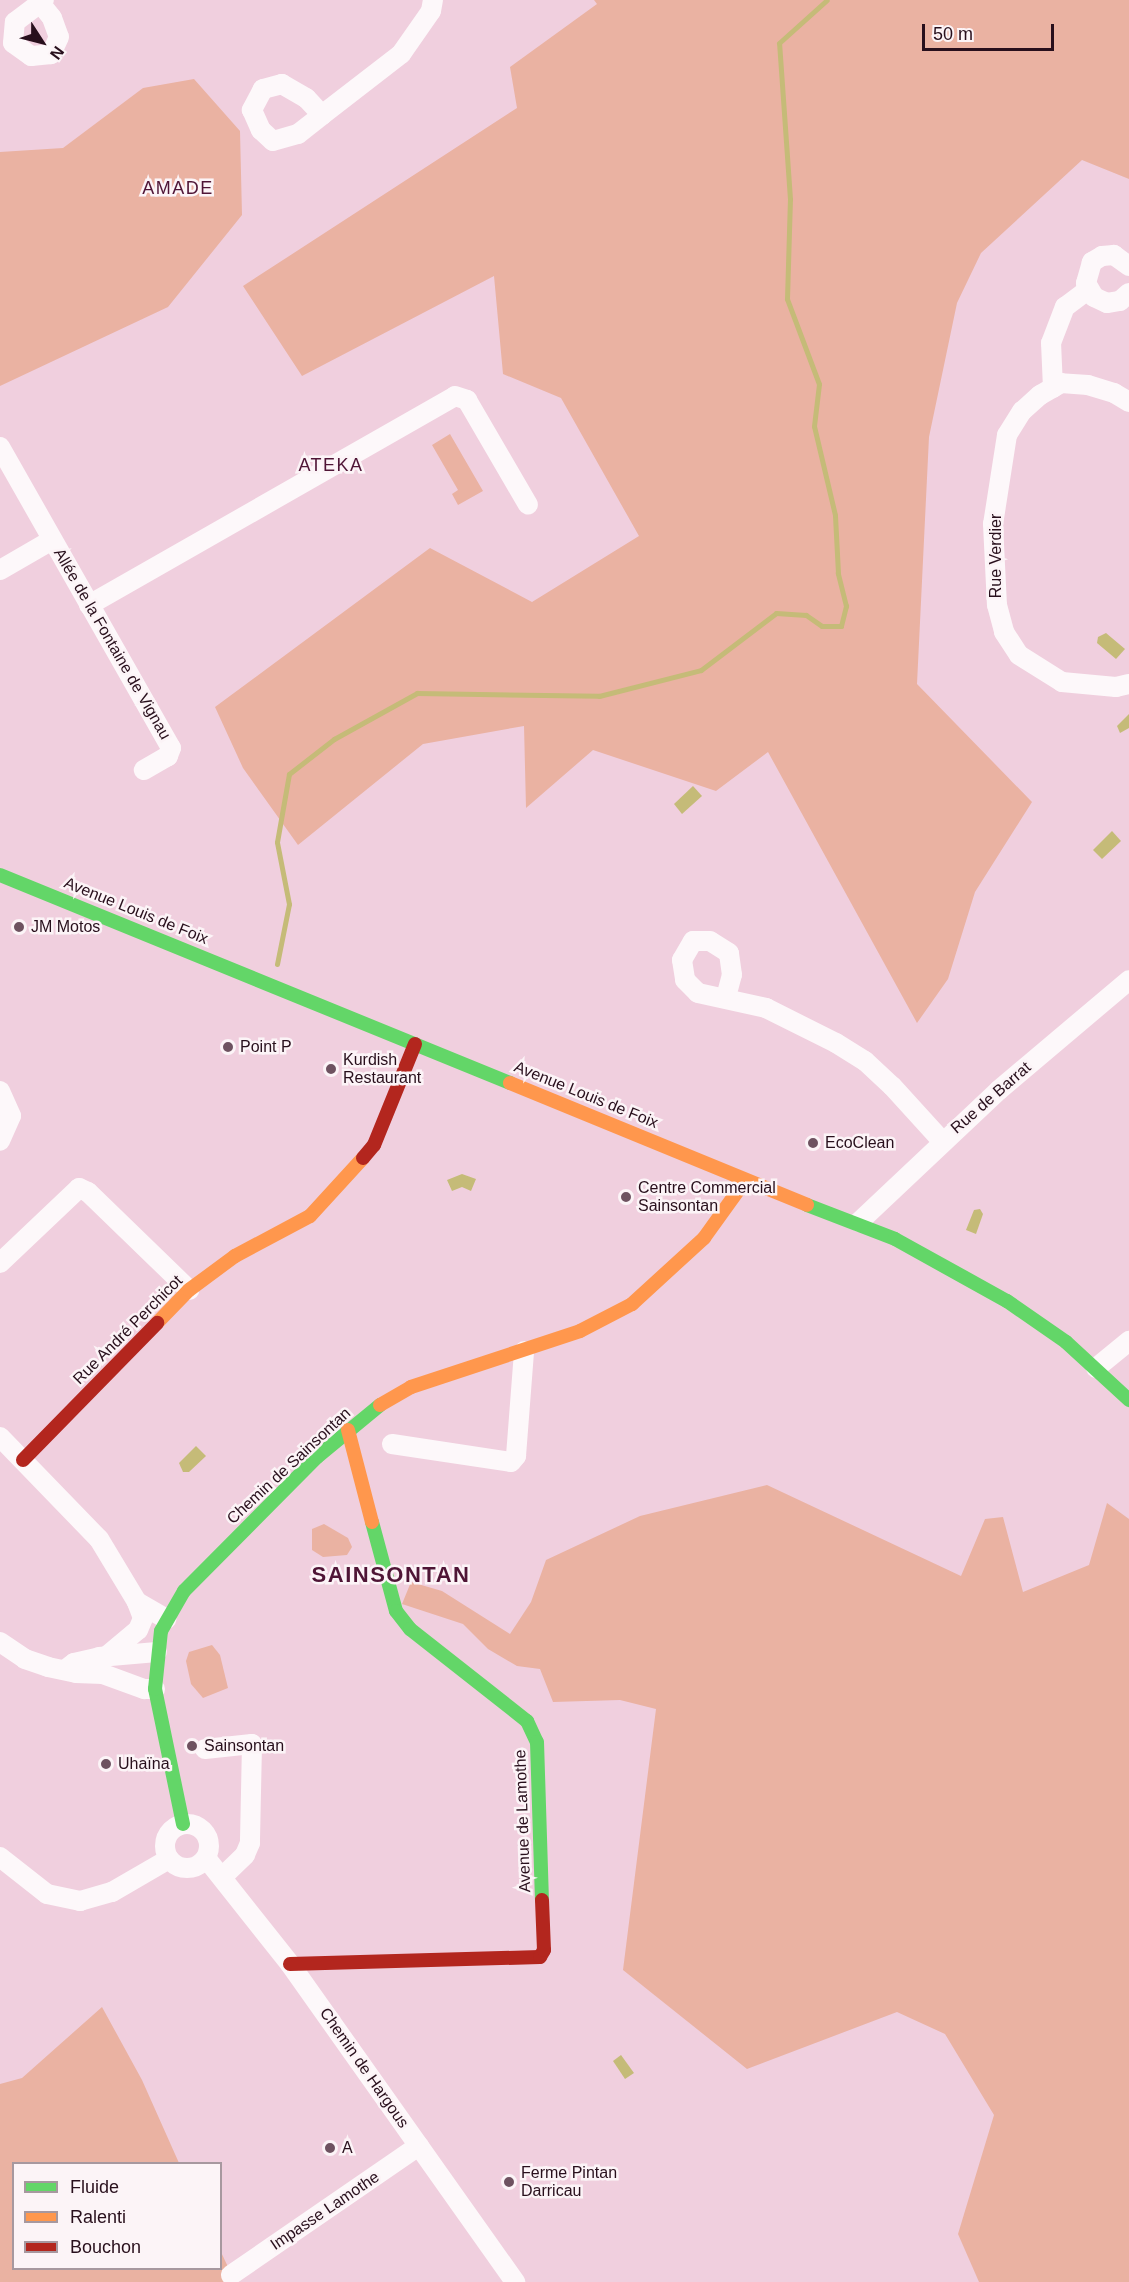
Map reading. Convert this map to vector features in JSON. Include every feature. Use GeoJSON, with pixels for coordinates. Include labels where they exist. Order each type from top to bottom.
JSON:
{"type":"FeatureCollection","features":[{"type":"Feature","properties":{"kind":"street"},"geometry":{"type":"LineString","coordinates":[[322,115],[401,54],[431,11],[433,0]]}},
{"type":"Feature","properties":{"kind":"street"},"geometry":{"type":"LineString","coordinates":[[1129,266],[1114,255],[1102,256],[1092,262],[1086,283],[1094,297],[1107,303],[1120,301],[1129,293]]}},
{"type":"Feature","properties":{"kind":"street"},"geometry":{"type":"LineString","coordinates":[[1089,289],[1065,307],[1051,343],[1053,388],[1061,383],[1088,385],[1114,393],[1129,402]]}},
{"type":"Feature","properties":{"kind":"street","name":"Rue Verdier"},"geometry":{"type":"LineString","coordinates":[[1053,388],[1022,411],[1008,435],[993,524],[996,605],[1004,632],[1014,647],[1039,670],[1070,684],[1116,687],[1129,684]]}},
{"type":"Feature","properties":{"kind":"street"},"geometry":{"type":"LineString","coordinates":[[89,605],[455,396],[466,400],[528,506]]}},
{"type":"Feature","properties":{"kind":"street","name":"Allée de la Fontaine de Vignau"},"geometry":{"type":"LineString","coordinates":[[0,447],[171,748],[168,756],[144,770]]}},
{"type":"Feature","properties":{"kind":"street","name":"Allée de la Fontaine de Vignau"},"geometry":{"type":"LineString","coordinates":[[0,570],[52,540]]}},
{"type":"Feature","properties":{"kind":"street","name":"Avenue Louis de Foix"},"geometry":{"type":"LineString","coordinates":[[0,875],[745,1181],[859,1222],[937,1260],[1007,1301],[1096,1368],[1129,1400]]}},
{"type":"Feature","properties":{"kind":"street","name":"Rue de Barrat"},"geometry":{"type":"LineString","coordinates":[[859,1222],[942,1141],[1129,980]]}},
{"type":"Feature","properties":{"kind":"street"},"geometry":{"type":"LineString","coordinates":[[726,998],[766,1008],[810,1028],[865,1061],[942,1141]]}},
{"type":"Feature","properties":{"kind":"street","name":"Rue André Perchicot"},"geometry":{"type":"LineString","coordinates":[[23,1460],[189,1290],[235,1256],[310,1216],[352,1172],[374,1145],[416,1044]]}},
{"type":"Feature","properties":{"kind":"street"},"geometry":{"type":"LineString","coordinates":[[0,1091],[11,1116],[0,1141]]}},
{"type":"Feature","properties":{"kind":"street","name":"Chemin de Sainsontan"},"geometry":{"type":"LineString","coordinates":[[183,1824],[178,1788],[155,1689],[157,1652],[166,1618],[184,1591],[348,1430],[411,1387],[524,1351],[604,1320],[632,1304],[704,1238],[745,1181]]}},
{"type":"Feature","properties":{"kind":"street"},"geometry":{"type":"LineString","coordinates":[[0,1263],[79,1188],[88,1192],[189,1290]]}},
{"type":"Feature","properties":{"kind":"street"},"geometry":{"type":"LineString","coordinates":[[1096,1368],[1129,1341]]}},
{"type":"Feature","properties":{"kind":"street"},"geometry":{"type":"LineString","coordinates":[[392,1444],[511,1462],[516,1456],[524,1351]]}},
{"type":"Feature","properties":{"kind":"street","name":"Avenue de Lamothe"},"geometry":{"type":"LineString","coordinates":[[290,1964],[526,1958],[540,1957],[544,1950],[537,1742],[527,1721],[410,1629],[396,1611],[348,1430]]}},
{"type":"Feature","properties":{"kind":"street"},"geometry":{"type":"LineString","coordinates":[[0,1437],[99,1539],[137,1602],[142,1618],[138,1630],[108,1656]]}},
{"type":"Feature","properties":{"kind":"street"},"geometry":{"type":"LineString","coordinates":[[137,1602],[166,1618]]}},
{"type":"Feature","properties":{"kind":"street"},"geometry":{"type":"LineString","coordinates":[[0,1642],[25,1659],[66,1669],[103,1674],[144,1689],[155,1689]]}},
{"type":"Feature","properties":{"kind":"street"},"geometry":{"type":"LineString","coordinates":[[66,1669],[74,1663],[108,1656],[157,1652]]}},
{"type":"Feature","properties":{"kind":"street"},"geometry":{"type":"LineString","coordinates":[[206,1749],[252,1743],[250,1844],[245,1855],[222,1877]]}},
{"type":"Feature","properties":{"kind":"street"},"geometry":{"type":"LineString","coordinates":[[183,1824],[202,1829],[210,1848],[206,1858],[188,1869],[169,1860],[166,1838],[183,1824]]}},
{"type":"Feature","properties":{"kind":"street"},"geometry":{"type":"LineString","coordinates":[[0,1857],[46,1894],[80,1901],[112,1892],[169,1860]]}},
{"type":"Feature","properties":{"kind":"street","name":"Chemin de Hargous"},"geometry":{"type":"LineString","coordinates":[[206,1858],[290,1964],[515,2282]]}},
{"type":"Feature","properties":{"kind":"street","name":"Impasse Lamothe"},"geometry":{"type":"LineString","coordinates":[[231,2275],[419,2146]]}},
{"type":"Feature","properties":{"kind":"shaded area"},"geometry":{"type":"Polygon","coordinates":[[[594,0],[1129,0],[1129,179],[1082,160],[981,253],[957,303],[929,437],[917,684],[1032,802],[975,892],[948,979],[917,1023],[768,752],[716,791],[593,750],[526,808],[524,726],[423,744],[298,845],[243,768],[215,707],[430,548],[532,602],[639,536],[561,398],[503,374],[494,276],[302,376],[243,286],[517,108],[510,67],[597,4],[594,0]]]}},
{"type":"Feature","properties":{"kind":"shaded area"},"geometry":{"type":"Polygon","coordinates":[[[194,79],[240,131],[242,215],[168,307],[0,386],[0,152],[63,148],[143,88],[194,79]]]}},
{"type":"Feature","properties":{"kind":"shaded area"},"geometry":{"type":"Polygon","coordinates":[[[450,434],[483,491],[458,505],[452,494],[458,490],[432,445],[450,434]]]}},
{"type":"Feature","properties":{"kind":"shaded area"},"geometry":{"type":"Polygon","coordinates":[[[1106,633],[1125,649],[1116,659],[1097,643],[1098,637],[1106,633]]]}},
{"type":"Feature","properties":{"kind":"shaded area"},"geometry":{"type":"Polygon","coordinates":[[[1129,714],[1129,728],[1120,733],[1117,726],[1129,714]]]}},
{"type":"Feature","properties":{"kind":"shaded area"},"geometry":{"type":"Polygon","coordinates":[[[693,786],[702,796],[682,814],[674,804],[693,786]]]}},
{"type":"Feature","properties":{"kind":"shaded area"},"geometry":{"type":"Polygon","coordinates":[[[1112,831],[1121,841],[1102,859],[1093,850],[1112,831]]]}},
{"type":"Feature","properties":{"kind":"shaded area"},"geometry":{"type":"Polygon","coordinates":[[[462,1174],[476,1179],[471,1191],[462,1187],[452,1191],[447,1180],[462,1174]]]}},
{"type":"Feature","properties":{"kind":"shaded area"},"geometry":{"type":"Polygon","coordinates":[[[980,1209],[983,1214],[976,1234],[966,1230],[974,1210],[980,1209]]]}},
{"type":"Feature","properties":{"kind":"shaded area"},"geometry":{"type":"Polygon","coordinates":[[[196,1446],[206,1456],[189,1472],[183,1472],[179,1463],[196,1446]]]}},
{"type":"Feature","properties":{"kind":"shaded area"},"geometry":{"type":"Polygon","coordinates":[[[767,1485],[961,1576],[985,1519],[1003,1517],[1023,1592],[1089,1565],[1107,1503],[1129,1519],[1129,2282],[979,2282],[958,2234],[994,2115],[945,2034],[897,2012],[747,2069],[623,1970],[656,1709],[620,1700],[553,1702],[540,1669],[517,1666],[488,1649],[463,1624],[402,1604],[411,1582],[442,1591],[510,1634],[531,1602],[546,1560],[640,1516],[767,1485]]]}},
{"type":"Feature","properties":{"kind":"shaded area"},"geometry":{"type":"Polygon","coordinates":[[[324,1524],[348,1538],[352,1547],[347,1555],[323,1557],[312,1550],[312,1529],[324,1524]]]}},
{"type":"Feature","properties":{"kind":"shaded area"},"geometry":{"type":"Polygon","coordinates":[[[212,1645],[220,1655],[228,1688],[203,1698],[191,1684],[186,1661],[189,1652],[212,1645]]]}},
{"type":"Feature","properties":{"kind":"shaded area"},"geometry":{"type":"Polygon","coordinates":[[[102,2007],[142,2080],[179,2162],[12,2162],[12,2270],[222,2270],[222,2254],[235,2282],[0,2282],[0,2084],[22,2078],[102,2007]]]}},
{"type":"Feature","properties":{"kind":"shaded area"},"geometry":{"type":"Polygon","coordinates":[[[621,2055],[634,2073],[625,2079],[613,2061],[621,2055]]]}},
{"type":"Feature","properties":{"kind":"waterway"},"geometry":{"type":"LineString","coordinates":[[277,964],[289,904],[277,842],[289,774],[334,739],[417,693],[599,696],[701,670],[776,613],[806,615],[822,626],[841,626],[846,606],[838,573],[835,515],[814,426],[819,384],[787,299],[790,199],[779,43],[827,0]]}},
{"type":"Feature","properties":{"kind":"traffic: fast"},"geometry":{"type":"LineString","coordinates":[[0,875],[510,1083]]}},
{"type":"Feature","properties":{"kind":"traffic: fast"},"geometry":{"type":"LineString","coordinates":[[807,1205],[895,1239],[1007,1301],[1066,1342],[1129,1400]]}},
{"type":"Feature","properties":{"kind":"traffic: fast"},"geometry":{"type":"LineString","coordinates":[[183,1824],[155,1689],[161,1631],[184,1591],[317,1457],[380,1405]]}},
{"type":"Feature","properties":{"kind":"traffic: fast"},"geometry":{"type":"LineString","coordinates":[[372,1522],[396,1611],[410,1629],[527,1721],[537,1742],[542,1900]]}},
{"type":"Feature","properties":{"kind":"traffic: slow"},"geometry":{"type":"LineString","coordinates":[[510,1083],[807,1205]]}},
{"type":"Feature","properties":{"kind":"traffic: slow"},"geometry":{"type":"LineString","coordinates":[[157,1323],[189,1290],[235,1256],[310,1216],[363,1158]]}},
{"type":"Feature","properties":{"kind":"traffic: slow"},"geometry":{"type":"LineString","coordinates":[[380,1405],[411,1387],[580,1331],[632,1304],[704,1238],[745,1181]]}},
{"type":"Feature","properties":{"kind":"traffic: slow"},"geometry":{"type":"LineString","coordinates":[[348,1430],[372,1522]]}},
{"type":"Feature","properties":{"kind":"traffic: jam"},"geometry":{"type":"LineString","coordinates":[[363,1158],[374,1145],[415,1044]]}},
{"type":"Feature","properties":{"kind":"traffic: jam"},"geometry":{"type":"LineString","coordinates":[[23,1460],[157,1323]]}},
{"type":"Feature","properties":{"kind":"traffic: jam"},"geometry":{"type":"LineString","coordinates":[[290,1964],[540,1957],[544,1950],[542,1900]]}},
{"type":"Feature","properties":{"kind":"place","name":"JM Motos"},"geometry":{"type":"Point","coordinates":[19,927]}},
{"type":"Feature","properties":{"kind":"place","name":"Point P"},"geometry":{"type":"Point","coordinates":[228,1047]}},
{"type":"Feature","properties":{"kind":"place","name":"Kurdish Restaurant"},"geometry":{"type":"Point","coordinates":[331,1069]}},
{"type":"Feature","properties":{"kind":"place","name":"EcoClean"},"geometry":{"type":"Point","coordinates":[813,1143]}},
{"type":"Feature","properties":{"kind":"place","name":"Centre Commercial Sainsontan"},"geometry":{"type":"Point","coordinates":[626,1197]}},
{"type":"Feature","properties":{"kind":"place","name":"Sainsontan"},"geometry":{"type":"Point","coordinates":[192,1746]}},
{"type":"Feature","properties":{"kind":"place","name":"Uhaïna"},"geometry":{"type":"Point","coordinates":[106,1764]}},
{"type":"Feature","properties":{"kind":"place","name":"A"},"geometry":{"type":"Point","coordinates":[330,2148]}},
{"type":"Feature","properties":{"kind":"place","name":"Ferme Pintan Darricau"},"geometry":{"type":"Point","coordinates":[509,2182]}},
{"type":"Feature","properties":{"kind":"district","name":"AMADE"},"geometry":{"type":"Point","coordinates":[178,188]}},
{"type":"Feature","properties":{"kind":"district","name":"ATEKA"},"geometry":{"type":"Point","coordinates":[331,465]}},
{"type":"Feature","properties":{"kind":"district","name":"SAINSONTAN"},"geometry":{"type":"Point","coordinates":[391,1575]}}]}
